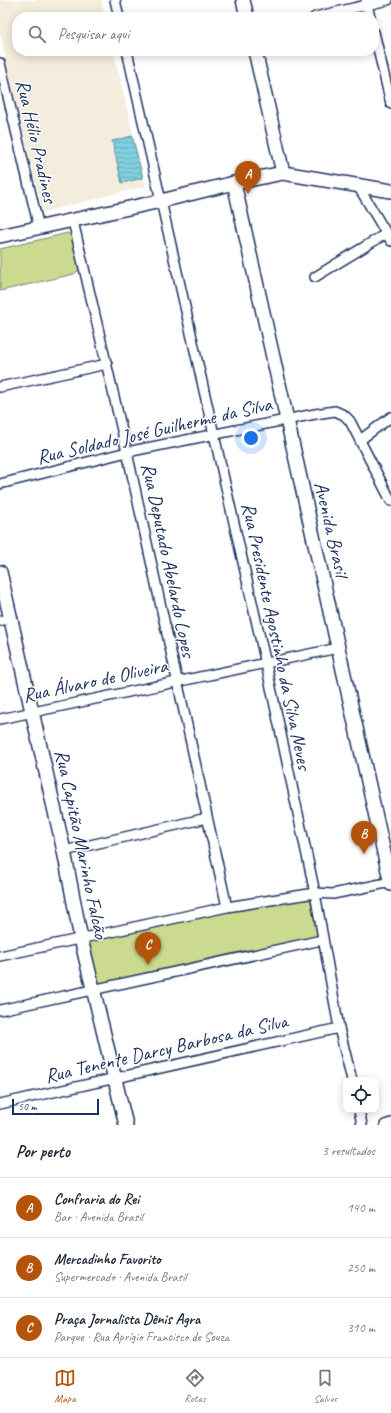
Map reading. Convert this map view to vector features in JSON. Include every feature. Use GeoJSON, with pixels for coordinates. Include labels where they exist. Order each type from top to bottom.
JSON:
{"type":"FeatureCollection","features":[{"type":"Feature","properties":{"kind":"street"},"geometry":{"type":"LineString","coordinates":[[115,0],[118,12]]}},
{"type":"Feature","properties":{"kind":"street"},"geometry":{"type":"LineString","coordinates":[[243,0],[246,12]]}},
{"type":"Feature","properties":{"kind":"street"},"geometry":{"type":"LineString","coordinates":[[332,12],[367,2],[388,0]]}},
{"type":"Feature","properties":{"kind":"street"},"geometry":{"type":"LineString","coordinates":[[367,2],[369,12]]}},
{"type":"Feature","properties":{"kind":"street"},"geometry":{"type":"LineString","coordinates":[[379,53],[391,104]]}},
{"type":"Feature","properties":{"kind":"street","name":"Rua Presidente Agostinho da Silva Neves"},"geometry":{"type":"LineString","coordinates":[[128,56],[266,664],[314,893],[339,1028],[351,1077]]}},
{"type":"Feature","properties":{"kind":"street"},"geometry":{"type":"LineString","coordinates":[[256,56],[283,173]]}},
{"type":"Feature","properties":{"kind":"street","name":"Rua Hélio Pradines"},"geometry":{"type":"LineString","coordinates":[[0,63],[39,228]]}},
{"type":"Feature","properties":{"kind":"street"},"geometry":{"type":"LineString","coordinates":[[0,236],[73,221],[283,173],[391,191]]}},
{"type":"Feature","properties":{"kind":"street","name":"Avenida Brasil"},"geometry":{"type":"LineString","coordinates":[[234,183],[391,883]]}},
{"type":"Feature","properties":{"kind":"street"},"geometry":{"type":"LineString","coordinates":[[315,277],[389,237],[358,186]]}},
{"type":"Feature","properties":{"kind":"street","name":"Rua Deputado Abelardo Lopes"},"geometry":{"type":"LineString","coordinates":[[73,221],[127,452],[227,907]]}},
{"type":"Feature","properties":{"kind":"street"},"geometry":{"type":"LineString","coordinates":[[0,387],[107,364]]}},
{"type":"Feature","properties":{"kind":"street","name":"Rua Soldado José Guilherme da Silva"},"geometry":{"type":"LineString","coordinates":[[0,484],[127,452],[214,436],[328,411],[340,413],[350,421],[391,501]]}},
{"type":"Feature","properties":{"kind":"street"},"geometry":{"type":"LineString","coordinates":[[360,440],[391,417]]}},
{"type":"Feature","properties":{"kind":"street","name":"Rua Capitão Marinho Falcão"},"geometry":{"type":"LineString","coordinates":[[0,572],[6,620],[33,712],[64,851],[81,939],[95,990],[126,1125]]}},
{"type":"Feature","properties":{"kind":"street","name":"Rua Álvaro de Oliveira"},"geometry":{"type":"LineString","coordinates":[[0,718],[338,648]]}},
{"type":"Feature","properties":{"kind":"street"},"geometry":{"type":"LineString","coordinates":[[64,851],[207,818]]}},
{"type":"Feature","properties":{"kind":"street"},"geometry":{"type":"LineString","coordinates":[[0,956],[227,907],[314,893],[333,894],[391,883]]}},
{"type":"Feature","properties":{"kind":"street"},"geometry":{"type":"LineString","coordinates":[[0,1010],[322,940]]}},
{"type":"Feature","properties":{"kind":"street","name":"Rua Tenente Darcy Barbosa da Silva"},"geometry":{"type":"LineString","coordinates":[[0,1104],[339,1028]]}},
{"type":"Feature","properties":{"kind":"street"},"geometry":{"type":"LineString","coordinates":[[360,1113],[362,1125]]}},
{"type":"Feature","properties":{"kind":"street"},"geometry":{"type":"LineString","coordinates":[[385,1125],[391,1123]]}},
{"type":"Feature","properties":{"kind":"shaded area"},"geometry":{"type":"Polygon","coordinates":[[[0,0],[101,0],[104,12],[12,12],[12,56],[114,56],[146,186],[43,212],[0,34],[0,0]]]}},
{"type":"Feature","properties":{"kind":"green space"},"geometry":{"type":"Polygon","coordinates":[[[68,233],[75,241],[81,268],[74,274],[0,291],[0,249],[68,233]]]}},
{"type":"Feature","properties":{"kind":"green space"},"geometry":{"type":"Polygon","coordinates":[[[315,893],[322,940],[95,990],[81,939],[315,893]]]}},
{"type":"Feature","properties":{"kind":"water"},"geometry":{"type":"Polygon","coordinates":[[[132,136],[143,178],[122,183],[112,141],[132,136]]]}},
{"type":"Feature","properties":{"kind":"place","name":"Confraria do Rei"},"geometry":{"type":"Point","coordinates":[248,194]}},
{"type":"Feature","properties":{"kind":"place","name":"Mercadinho Favorito"},"geometry":{"type":"Point","coordinates":[364,854]}},
{"type":"Feature","properties":{"kind":"place","name":"Praça Jornalista Dênis Agra"},"geometry":{"type":"Point","coordinates":[148,965]}}]}
